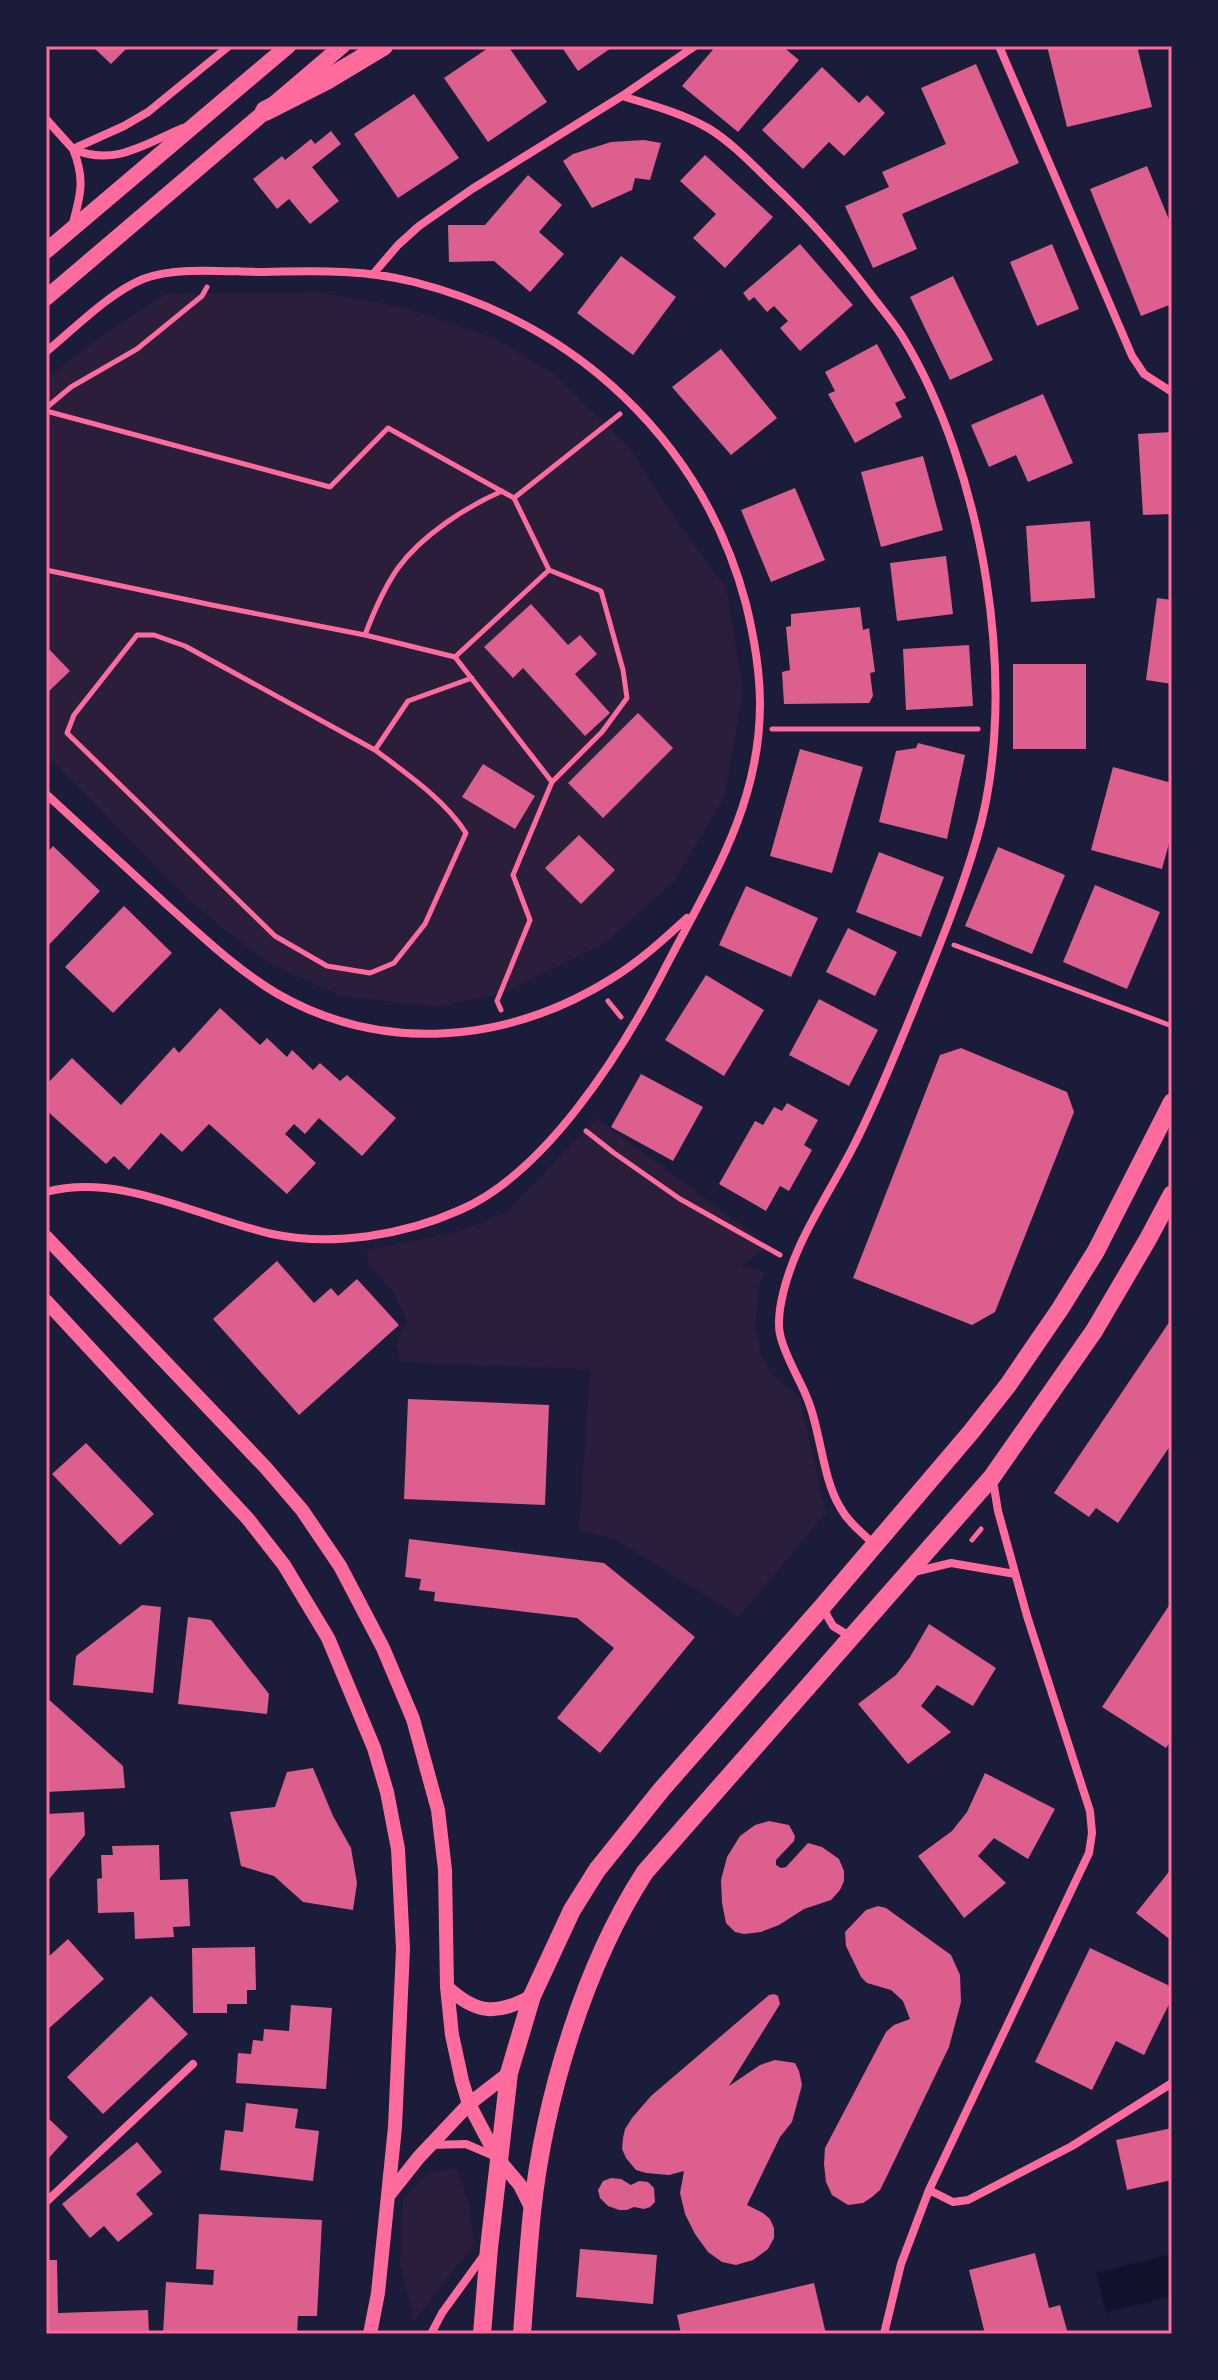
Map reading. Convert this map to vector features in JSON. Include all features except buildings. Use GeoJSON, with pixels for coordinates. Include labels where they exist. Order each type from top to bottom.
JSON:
{"type":"FeatureCollection","features":[{"type":"Feature","properties":{"kind":"highway"},"geometry":{"type":"LineString","coordinates":[[265,111],[383,46]]}},
{"type":"Feature","properties":{"kind":"main road"},"geometry":{"type":"LineString","coordinates":[[46,251],[288,46]]}},
{"type":"Feature","properties":{"kind":"main road"},"geometry":{"type":"LineString","coordinates":[[46,298],[342,46]]}},
{"type":"Feature","properties":{"kind":"main road"},"geometry":{"type":"LineString","coordinates":[[482,2334],[509,2073],[532,1996],[572,1910],[597,1870],[662,1789],[822,1607],[1008,1385],[1096,1251],[1172,1102]]}},
{"type":"Feature","properties":{"kind":"main road"},"geometry":{"type":"LineString","coordinates":[[522,2334],[532,2209],[553,2098],[591,1981],[622,1909],[645,1872],[992,1477],[1094,1331],[1172,1194]]}},
{"type":"Feature","properties":{"kind":"street"},"geometry":{"type":"LineString","coordinates":[[73,149],[148,112],[229,46]]}},
{"type":"Feature","properties":{"kind":"street"},"geometry":{"type":"LineString","coordinates":[[374,273],[419,226],[695,46]]}},
{"type":"Feature","properties":{"kind":"street"},"geometry":{"type":"LineString","coordinates":[[999,46],[1132,356],[1144,374],[1172,392]]}},
{"type":"Feature","properties":{"kind":"street"},"geometry":{"type":"LineString","coordinates":[[622,96],[692,120],[717,134],[813,223],[851,268],[901,334],[938,408],[955,449],[974,519],[992,627],[995,729],[983,815],[942,940],[901,1040],[853,1148],[805,1233],[781,1303],[780,1335],[807,1398],[838,1504],[874,1544]]}},
{"type":"Feature","properties":{"kind":"street"},"geometry":{"type":"LineString","coordinates":[[46,119],[73,149],[79,163],[82,179],[71,231]]}},
{"type":"Feature","properties":{"kind":"street"},"geometry":{"type":"LineString","coordinates":[[73,149],[94,156],[113,156],[195,123]]}},
{"type":"Feature","properties":{"kind":"street"},"geometry":{"type":"LineString","coordinates":[[46,352],[119,292],[137,281],[163,273],[374,273],[449,293],[526,325],[585,363],[632,404],[691,478],[711,510],[738,577],[755,640],[760,684],[755,763],[739,822],[694,912],[632,1025],[594,1086],[529,1163],[478,1202],[414,1227],[381,1234],[298,1237],[266,1232],[124,1192],[78,1186],[46,1192]]}},
{"type":"Feature","properties":{"kind":"street"},"geometry":{"type":"LineString","coordinates":[[46,794],[258,981],[291,1001],[348,1023],[402,1033],[453,1034],[506,1024],[562,1005],[612,978],[694,912]]}},
{"type":"Feature","properties":{"kind":"street"},"geometry":{"type":"LineString","coordinates":[[48,1242],[275,1479],[317,1529],[398,1679],[428,1768],[440,1823],[447,1987],[455,2055],[469,2104],[498,2159],[520,2185],[532,2209]]}},
{"type":"Feature","properties":{"kind":"street"},"geometry":{"type":"LineString","coordinates":[[46,1301],[248,1519],[284,1565],[328,1638],[380,1768],[398,1849],[403,1949],[395,2127],[378,2293],[370,2334]]}},
{"type":"Feature","properties":{"kind":"street"},"geometry":{"type":"LineString","coordinates":[[884,2334],[901,2264],[929,2190],[1089,1853],[1091,1842],[1092,1820],[1088,1803],[1015,1574],[992,1477]]}},
{"type":"Feature","properties":{"kind":"street"},"geometry":{"type":"LineString","coordinates":[[908,1574],[951,1563],[1015,1574]]}},
{"type":"Feature","properties":{"kind":"street"},"geometry":{"type":"LineString","coordinates":[[822,1607],[833,1626],[851,1637]]}},
{"type":"Feature","properties":{"kind":"street"},"geometry":{"type":"LineString","coordinates":[[447,1987],[468,2003],[492,2011],[516,2005],[532,1996]]}},
{"type":"Feature","properties":{"kind":"street"},"geometry":{"type":"LineString","coordinates":[[46,2202],[193,2064]]}},
{"type":"Feature","properties":{"kind":"street"},"geometry":{"type":"LineString","coordinates":[[388,2196],[469,2104],[509,2073]]}},
{"type":"Feature","properties":{"kind":"street"},"geometry":{"type":"LineString","coordinates":[[929,2190],[953,2202],[968,2200],[1072,2146],[1172,2083]]}},
{"type":"Feature","properties":{"kind":"street"},"geometry":{"type":"LineString","coordinates":[[431,2145],[466,2144],[498,2159]]}},
{"type":"Feature","properties":{"kind":"street"},"geometry":{"type":"LineString","coordinates":[[431,2334],[442,2313],[489,2248]]}},
{"type":"Feature","properties":{"kind":"path"},"geometry":{"type":"LineString","coordinates":[[46,410],[71,387],[148,340],[202,296],[216,272]]}},
{"type":"Feature","properties":{"kind":"path"},"geometry":{"type":"LineString","coordinates":[[514,498],[632,404]]}},
{"type":"Feature","properties":{"kind":"path"},"geometry":{"type":"LineString","coordinates":[[46,410],[330,487],[388,428],[514,498],[549,570],[601,591],[623,670],[627,698],[602,732],[552,782],[513,875],[530,920],[497,1001],[506,1024]]}},
{"type":"Feature","properties":{"kind":"path"},"geometry":{"type":"LineString","coordinates":[[365,635],[378,603],[399,566],[435,531],[474,503],[502,491]]}},
{"type":"Feature","properties":{"kind":"path"},"geometry":{"type":"LineString","coordinates":[[46,570],[365,635],[455,657],[552,782]]}},
{"type":"Feature","properties":{"kind":"path"},"geometry":{"type":"LineString","coordinates":[[455,657],[549,570]]}},
{"type":"Feature","properties":{"kind":"path"},"geometry":{"type":"LineString","coordinates":[[137,635],[154,635],[185,646],[375,750],[415,780],[457,819],[466,833],[425,924],[394,963],[370,973],[327,966],[275,936],[67,733],[74,715],[137,635]]}},
{"type":"Feature","properties":{"kind":"path"},"geometry":{"type":"LineString","coordinates":[[375,750],[408,701],[472,678]]}},
{"type":"Feature","properties":{"kind":"path"},"geometry":{"type":"LineString","coordinates":[[759,729],[995,729]]}},
{"type":"Feature","properties":{"kind":"path"},"geometry":{"type":"LineString","coordinates":[[942,940],[1172,1026]]}},
{"type":"Feature","properties":{"kind":"path"},"geometry":{"type":"LineString","coordinates":[[608,1001],[621,1018]]}},
{"type":"Feature","properties":{"kind":"path"},"geometry":{"type":"LineString","coordinates":[[586,1131],[680,1199],[793,1263]]}},
{"type":"Feature","properties":{"kind":"path"},"geometry":{"type":"LineString","coordinates":[[972,1540],[981,1529]]}},
{"type":"Feature","properties":{"kind":"shaded area"},"geometry":{"type":"Polygon","coordinates":[[[323,293],[406,308],[494,338],[555,375],[629,447],[674,517],[726,588],[743,691],[724,798],[674,881],[607,942],[504,993],[436,1007],[341,996],[266,962],[193,904],[46,755],[46,378],[100,337],[166,294],[323,293]]]}},
{"type":"Feature","properties":{"kind":"shaded area"},"geometry":{"type":"Polygon","coordinates":[[[597,1118],[769,1246],[741,1266],[765,1272],[759,1285],[755,1328],[761,1353],[772,1374],[799,1397],[826,1513],[739,1616],[615,1539],[579,1530],[590,1369],[401,1361],[396,1344],[407,1321],[393,1292],[368,1263],[367,1250],[458,1232],[506,1213],[597,1118]]]}},
{"type":"Feature","properties":{"kind":"shaded area"},"geometry":{"type":"Polygon","coordinates":[[[457,2168],[469,2205],[474,2244],[414,2321],[400,2263],[403,2198],[429,2172],[457,2168]]]}},
{"type":"Feature","properties":{"kind":"shaded area"},"geometry":{"type":"Polygon","coordinates":[[[1172,2254],[1172,2296],[1106,2313],[1096,2273],[1172,2254]]]}}]}
